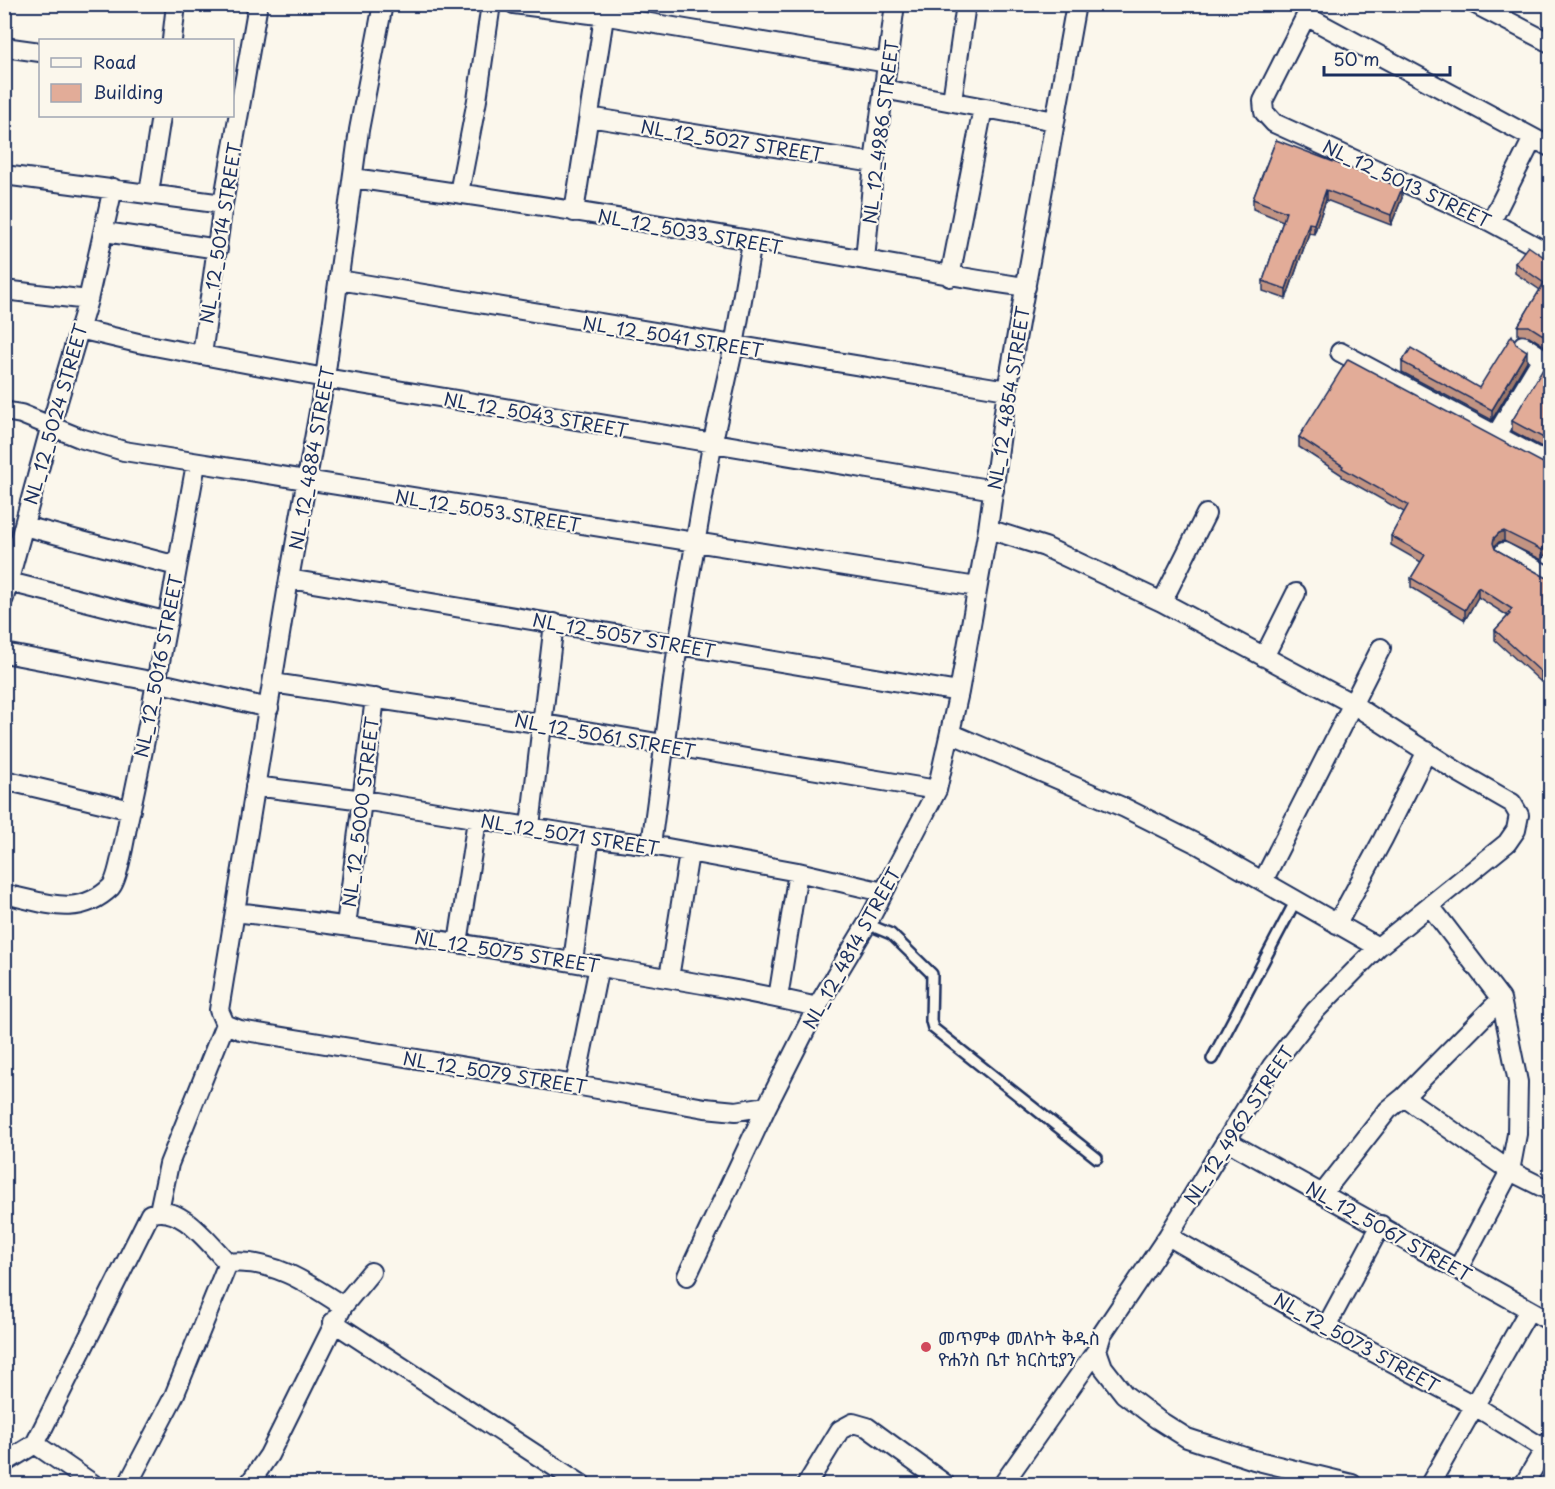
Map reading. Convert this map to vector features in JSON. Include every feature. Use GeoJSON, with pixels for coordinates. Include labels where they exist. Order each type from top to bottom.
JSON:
{"type":"FeatureCollection","features":[{"type":"Feature","properties":{"kind":"street"},"geometry":{"type":"LineString","coordinates":[[172,39],[176,4]]}},
{"type":"Feature","properties":{"kind":"street","name":"NL_12_5014 STREET"},"geometry":{"type":"LineString","coordinates":[[234,112],[238,79],[258,4]]}},
{"type":"Feature","properties":{"kind":"street","name":"NL_12_4884 STREET"},"geometry":{"type":"LineString","coordinates":[[225,1024],[219,1010],[325,378],[359,130],[383,4]]}},
{"type":"Feature","properties":{"kind":"street"},"geometry":{"type":"LineString","coordinates":[[459,193],[477,100],[491,4]]}},
{"type":"Feature","properties":{"kind":"street"},"geometry":{"type":"LineString","coordinates":[[514,4],[611,13],[888,63]]}},
{"type":"Feature","properties":{"kind":"street","name":"NL_12_4986 STREET"},"geometry":{"type":"LineString","coordinates":[[866,260],[874,163],[895,4]]}},
{"type":"Feature","properties":{"kind":"street"},"geometry":{"type":"LineString","coordinates":[[952,101],[966,4]]}},
{"type":"Feature","properties":{"kind":"street","name":"NL_12_4854 STREET"},"geometry":{"type":"LineString","coordinates":[[937,790],[959,692],[988,529],[1007,390],[1076,4]]}},
{"type":"Feature","properties":{"kind":"street"},"geometry":{"type":"LineString","coordinates":[[1475,4],[1551,43]]}},
{"type":"Feature","properties":{"kind":"street"},"geometry":{"type":"LineString","coordinates":[[1309,10],[1551,147]]}},
{"type":"Feature","properties":{"kind":"street","name":"NL_12_5013 STREET"},"geometry":{"type":"LineString","coordinates":[[1309,10],[1263,101],[1264,112],[1274,123],[1491,222],[1551,254]]}},
{"type":"Feature","properties":{"kind":"street"},"geometry":{"type":"LineString","coordinates":[[574,212],[589,117],[611,13]]}},
{"type":"Feature","properties":{"kind":"street"},"geometry":{"type":"LineString","coordinates":[[4,47],[39,52]]}},
{"type":"Feature","properties":{"kind":"street"},"geometry":{"type":"LineString","coordinates":[[883,89],[1055,121]]}},
{"type":"Feature","properties":{"kind":"street"},"geometry":{"type":"LineString","coordinates":[[950,277],[984,108]]}},
{"type":"Feature","properties":{"kind":"street"},"geometry":{"type":"LineString","coordinates":[[149,193],[161,117]]}},
{"type":"Feature","properties":{"kind":"street","name":"NL_12_5014 STREET"},"geometry":{"type":"LineString","coordinates":[[202,355],[218,249],[233,117]]}},
{"type":"Feature","properties":{"kind":"street","name":"NL_12_5027 STREET"},"geometry":{"type":"LineString","coordinates":[[589,117],[874,163]]}},
{"type":"Feature","properties":{"kind":"street"},"geometry":{"type":"LineString","coordinates":[[1491,222],[1533,138]]}},
{"type":"Feature","properties":{"kind":"street"},"geometry":{"type":"LineString","coordinates":[[4,175],[223,204]]}},
{"type":"Feature","properties":{"kind":"street","name":"NL_12_5033 STREET"},"geometry":{"type":"LineString","coordinates":[[353,178],[459,193],[866,260],[950,277],[1026,287]]}},
{"type":"Feature","properties":{"kind":"street","name":"NL_12_5024 STREET"},"geometry":{"type":"LineString","coordinates":[[7,590],[51,425],[88,300],[113,188]]}},
{"type":"Feature","properties":{"kind":"street"},"geometry":{"type":"LineString","coordinates":[[105,232],[218,249]]}},
{"type":"Feature","properties":{"kind":"street"},"geometry":{"type":"LineString","coordinates":[[651,845],[678,644],[712,445],[734,346],[752,242]]}},
{"type":"Feature","properties":{"kind":"street","name":"NL_12_5041 STREET"},"geometry":{"type":"LineString","coordinates":[[339,280],[1007,390]]}},
{"type":"Feature","properties":{"kind":"street"},"geometry":{"type":"LineString","coordinates":[[4,290],[88,300]]}},
{"type":"Feature","properties":{"kind":"street","name":"NL_12_5043 STREET"},"geometry":{"type":"LineString","coordinates":[[79,329],[138,343],[325,378],[712,445],[994,490]]}},
{"type":"Feature","properties":{"kind":"street"},"geometry":{"type":"LineString","coordinates":[[1496,435],[1546,360],[1523,345]]}},
{"type":"Feature","properties":{"kind":"street"},"geometry":{"type":"LineString","coordinates":[[1340,352],[1551,464]]}},
{"type":"Feature","properties":{"kind":"street","name":"NL_12_5053 STREET"},"geometry":{"type":"LineString","coordinates":[[4,411],[21,414],[80,438],[124,451],[977,587]]}},
{"type":"Feature","properties":{"kind":"street","name":"NL_12_5016 STREET"},"geometry":{"type":"LineString","coordinates":[[4,894],[72,907],[86,904],[99,897],[113,884],[131,810],[196,464]]}},
{"type":"Feature","properties":{"kind":"street"},"geometry":{"type":"LineString","coordinates":[[1162,602],[1206,514]]}},
{"type":"Feature","properties":{"kind":"street"},"geometry":{"type":"LineString","coordinates":[[24,526],[177,566]]}},
{"type":"Feature","properties":{"kind":"street"},"geometry":{"type":"LineString","coordinates":[[988,529],[1045,547],[1162,602],[1351,703],[1427,752],[1337,924]]}},
{"type":"Feature","properties":{"kind":"street"},"geometry":{"type":"LineString","coordinates":[[1504,552],[1551,578]]}},
{"type":"Feature","properties":{"kind":"street","name":"NL_12_5057 STREET"},"geometry":{"type":"LineString","coordinates":[[290,579],[959,692]]}},
{"type":"Feature","properties":{"kind":"street"},"geometry":{"type":"LineString","coordinates":[[7,590],[168,622]]}},
{"type":"Feature","properties":{"kind":"street"},"geometry":{"type":"LineString","coordinates":[[1264,657],[1296,593]]}},
{"type":"Feature","properties":{"kind":"street"},"geometry":{"type":"LineString","coordinates":[[530,826],[554,623]]}},
{"type":"Feature","properties":{"kind":"street"},"geometry":{"type":"LineString","coordinates":[[1263,882],[1351,703],[1381,648]]}},
{"type":"Feature","properties":{"kind":"street"},"geometry":{"type":"LineString","coordinates":[[4,653],[156,682],[269,708]]}},
{"type":"Feature","properties":{"kind":"street","name":"NL_12_5061 STREET"},"geometry":{"type":"LineString","coordinates":[[273,683],[543,724],[937,790]]}},
{"type":"Feature","properties":{"kind":"street","name":"NL_12_5000 STREET"},"geometry":{"type":"LineString","coordinates":[[346,926],[375,698]]}},
{"type":"Feature","properties":{"kind":"street"},"geometry":{"type":"LineString","coordinates":[[950,733],[1125,808],[1199,845],[1378,947]]}},
{"type":"Feature","properties":{"kind":"street","name":"NL_12_4962 STREET"},"geometry":{"type":"LineString","coordinates":[[1003,1485],[1097,1350],[1102,1334],[1167,1236],[1272,1066],[1315,1011],[1378,947],[1507,843],[1516,830],[1519,815],[1512,803],[1427,752]]}},
{"type":"Feature","properties":{"kind":"street"},"geometry":{"type":"LineString","coordinates":[[4,780],[131,810]]}},
{"type":"Feature","properties":{"kind":"street","name":"NL_12_5071 STREET"},"geometry":{"type":"LineString","coordinates":[[255,786],[363,800],[477,820],[651,845],[798,872],[883,892]]}},
{"type":"Feature","properties":{"kind":"street","name":"NL_12_4814 STREET"},"geometry":{"type":"LineString","coordinates":[[687,1276],[767,1106],[817,1007],[867,924],[937,790]]}},
{"type":"Feature","properties":{"kind":"street"},"geometry":{"type":"LineString","coordinates":[[458,943],[477,820]]}},
{"type":"Feature","properties":{"kind":"street"},"geometry":{"type":"LineString","coordinates":[[573,961],[590,837]]}},
{"type":"Feature","properties":{"kind":"street"},"geometry":{"type":"LineString","coordinates":[[669,978],[689,853]]}},
{"type":"Feature","properties":{"kind":"street"},"geometry":{"type":"LineString","coordinates":[[778,998],[798,872]]}},
{"type":"Feature","properties":{"kind":"street"},"geometry":{"type":"LineString","coordinates":[[1430,906],[1501,999],[1518,1082],[1517,1134],[1510,1171],[1458,1269]]}},
{"type":"Feature","properties":{"kind":"street","name":"NL_12_5075 STREET"},"geometry":{"type":"LineString","coordinates":[[235,912],[346,926],[573,961],[817,1007]]}},
{"type":"Feature","properties":{"kind":"street"},"geometry":{"type":"LineString","coordinates":[[575,1085],[599,966]]}},
{"type":"Feature","properties":{"kind":"street"},"geometry":{"type":"LineString","coordinates":[[1323,1193],[1388,1110],[1404,1097],[1501,999]]}},
{"type":"Feature","properties":{"kind":"street"},"geometry":{"type":"LineString","coordinates":[[159,1211],[169,1164],[225,1024]]}},
{"type":"Feature","properties":{"kind":"street","name":"NL_12_5079 STREET"},"geometry":{"type":"LineString","coordinates":[[225,1024],[240,1030],[705,1108],[736,1111],[767,1106]]}},
{"type":"Feature","properties":{"kind":"street"},"geometry":{"type":"LineString","coordinates":[[1404,1097],[1510,1171],[1551,1191]]}},
{"type":"Feature","properties":{"kind":"street","name":"NL_12_5067 STREET"},"geometry":{"type":"LineString","coordinates":[[1227,1141],[1551,1321]]}},
{"type":"Feature","properties":{"kind":"street"},"geometry":{"type":"LineString","coordinates":[[4,1463],[35,1444],[150,1214],[159,1211],[170,1212],[184,1219],[228,1263]]}},
{"type":"Feature","properties":{"kind":"street"},"geometry":{"type":"LineString","coordinates":[[1326,1327],[1381,1226]]}},
{"type":"Feature","properties":{"kind":"street","name":"NL_12_5073 STREET"},"geometry":{"type":"LineString","coordinates":[[1167,1236],[1326,1327],[1548,1445]]}},
{"type":"Feature","properties":{"kind":"street"},"geometry":{"type":"LineString","coordinates":[[228,1263],[245,1261],[266,1265],[293,1275],[343,1306]]}},
{"type":"Feature","properties":{"kind":"street"},"geometry":{"type":"LineString","coordinates":[[128,1485],[174,1395],[228,1263]]}},
{"type":"Feature","properties":{"kind":"street"},"geometry":{"type":"LineString","coordinates":[[249,1485],[269,1455],[333,1322],[371,1272]]}},
{"type":"Feature","properties":{"kind":"street"},"geometry":{"type":"LineString","coordinates":[[1430,1485],[1529,1310]]}},
{"type":"Feature","properties":{"kind":"street"},"geometry":{"type":"LineString","coordinates":[[333,1322],[558,1478],[581,1485]]}},
{"type":"Feature","properties":{"kind":"street"},"geometry":{"type":"LineString","coordinates":[[1097,1350],[1103,1367],[1124,1394],[1187,1438],[1254,1460],[1352,1485]]}},
{"type":"Feature","properties":{"kind":"street"},"geometry":{"type":"LineString","coordinates":[[807,1485],[840,1430],[853,1423],[867,1426],[945,1485]]}},
{"type":"Feature","properties":{"kind":"street"},"geometry":{"type":"LineString","coordinates":[[35,1444],[93,1485]]}},
{"type":"Feature","properties":{"kind":"street"},"geometry":{"type":"LineString","coordinates":[[1524,1485],[1548,1445]]}},
{"type":"Feature","properties":{"kind":"lane"},"geometry":{"type":"LineString","coordinates":[[1212,1059],[1296,900]]}},
{"type":"Feature","properties":{"kind":"lane"},"geometry":{"type":"LineString","coordinates":[[867,924],[891,934],[932,974],[931,1021],[933,1028],[1097,1158]]}},
{"type":"Feature","properties":{"kind":"building"},"geometry":{"type":"Polygon","coordinates":[[[1276,140],[1402,188],[1391,215],[1326,190],[1314,224],[1309,223],[1286,289],[1263,281],[1286,212],[1253,199],[1276,140]]]}},
{"type":"Feature","properties":{"kind":"building"},"geometry":{"type":"Polygon","coordinates":[[[1528,246],[1551,262],[1551,340],[1529,326],[1518,326],[1544,283],[1515,263],[1528,246]]]}},
{"type":"Feature","properties":{"kind":"building"},"geometry":{"type":"Polygon","coordinates":[[[1512,335],[1516,344],[1527,351],[1492,410],[1402,362],[1411,348],[1479,388],[1512,335]]]}},
{"type":"Feature","properties":{"kind":"building"},"geometry":{"type":"Polygon","coordinates":[[[1348,359],[1551,466],[1551,536],[1542,550],[1504,531],[1494,538],[1493,543],[1495,549],[1551,579],[1551,663],[1541,672],[1495,630],[1512,609],[1478,587],[1465,610],[1411,578],[1425,555],[1391,536],[1408,505],[1342,468],[1343,466],[1299,437],[1348,359]]]}},
{"type":"Feature","properties":{"kind":"building"},"geometry":{"type":"Polygon","coordinates":[[[1546,364],[1551,364],[1551,442],[1512,421],[1546,364]]]}},
{"type":"Feature","properties":{"kind":"place","name":"መጥምቀ መለኮት ቅዱስ ዮሐንስ ቤተ ክርስቲያን"},"geometry":{"type":"Point","coordinates":[926,1347]}}]}
